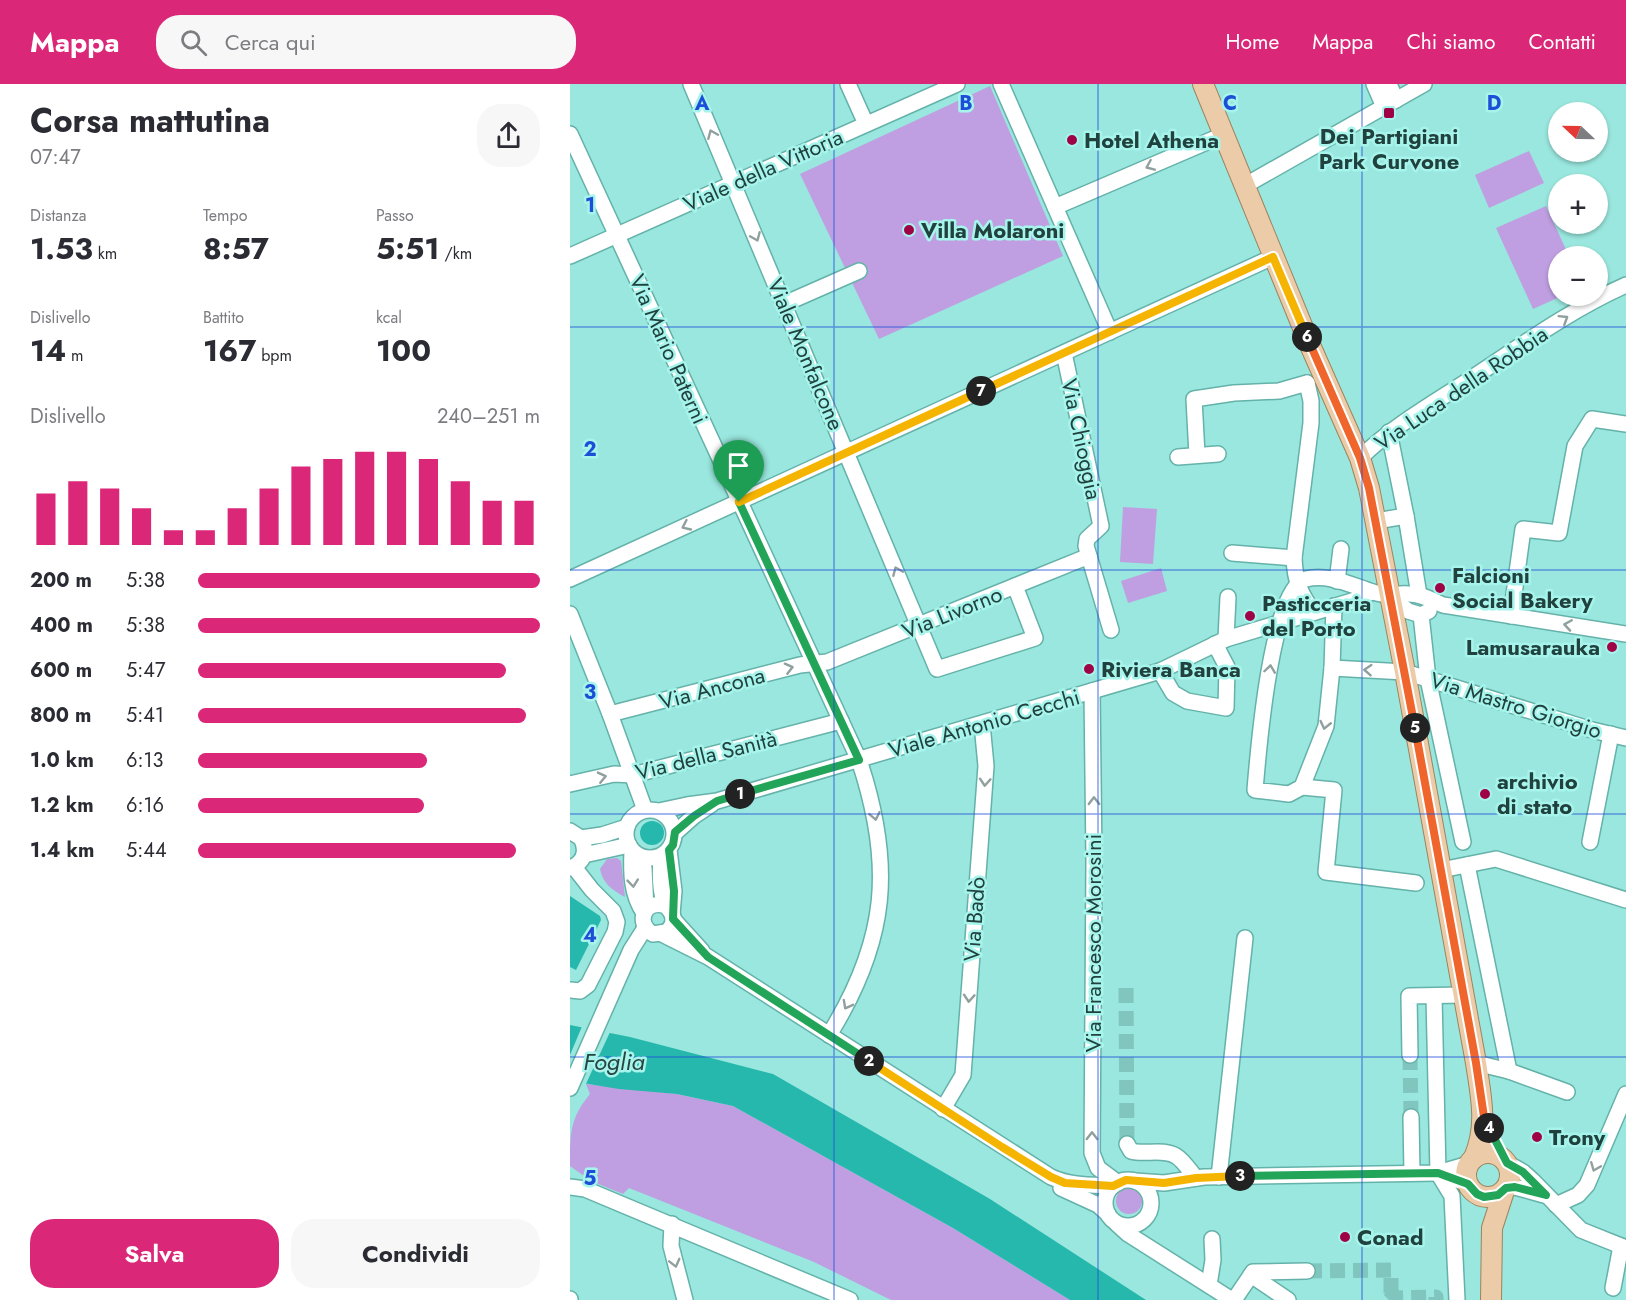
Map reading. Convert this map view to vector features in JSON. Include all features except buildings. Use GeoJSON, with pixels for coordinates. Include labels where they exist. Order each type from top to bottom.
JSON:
{"type":"FeatureCollection","features":[{"type":"Feature","properties":{"kind":"main road"},"geometry":{"type":"LineString","coordinates":[[1203,84],[1320,369],[1360,458],[1376,520],[1381,594],[1405,672],[1484,1117],[1511,1176],[1492,1228],[1491,1300]]}},
{"type":"Feature","properties":{"kind":"main road"},"geometry":{"type":"LineString","coordinates":[[1484,1117],[1480,1138],[1466,1177],[1492,1228]]}},
{"type":"Feature","properties":{"kind":"main road"},"geometry":{"type":"LineString","coordinates":[[1471,1161],[1485,1153],[1491,1153],[1505,1161]]}},
{"type":"Feature","properties":{"kind":"main road"},"geometry":{"type":"LineString","coordinates":[[1472,1189],[1491,1197],[1505,1190]]}},
{"type":"Feature","properties":{"kind":"street","name":"Viale Monfalcone"},"geometry":{"type":"LineString","coordinates":[[691,84],[937,669],[1035,638],[1015,586]]}},
{"type":"Feature","properties":{"kind":"street"},"geometry":{"type":"LineString","coordinates":[[848,84],[866,124]]}},
{"type":"Feature","properties":{"kind":"street","name":"Viale della Vittoria"},"geometry":{"type":"LineString","coordinates":[[570,256],[957,84]]}},
{"type":"Feature","properties":{"kind":"street"},"geometry":{"type":"LineString","coordinates":[[1001,84],[1110,332]]}},
{"type":"Feature","properties":{"kind":"street"},"geometry":{"type":"LineString","coordinates":[[1374,84],[1390,103]]}},
{"type":"Feature","properties":{"kind":"street"},"geometry":{"type":"LineString","coordinates":[[1389,84],[1390,103]]}},
{"type":"Feature","properties":{"kind":"street"},"geometry":{"type":"LineString","coordinates":[[1244,186],[1424,84]]}},
{"type":"Feature","properties":{"kind":"street","name":"Via Mario Paterni"},"geometry":{"type":"LineString","coordinates":[[570,134],[859,760],[873,805],[879,836],[881,867],[880,899],[875,929],[867,957],[848,1004],[831,1031]]}},
{"type":"Feature","properties":{"kind":"street"},"geometry":{"type":"LineString","coordinates":[[1055,207],[1223,135]]}},
{"type":"Feature","properties":{"kind":"street"},"geometry":{"type":"LineString","coordinates":[[570,579],[1273,257]]}},
{"type":"Feature","properties":{"kind":"street"},"geometry":{"type":"LineString","coordinates":[[784,304],[860,271]]}},
{"type":"Feature","properties":{"kind":"street","name":"Via Luca della Robbia"},"geometry":{"type":"LineString","coordinates":[[1360,458],[1389,432],[1590,303],[1626,285]]}},
{"type":"Feature","properties":{"kind":"street","name":"Via Chioggia"},"geometry":{"type":"LineString","coordinates":[[1064,353],[1101,526],[1087,539],[1086,546],[1089,556]]}},
{"type":"Feature","properties":{"kind":"street"},"geometry":{"type":"LineString","coordinates":[[1314,612],[1302,597],[1296,583],[1294,558],[1311,423],[1311,401],[1307,383],[1312,372],[1320,369]]}},
{"type":"Feature","properties":{"kind":"street"},"geometry":{"type":"LineString","coordinates":[[1197,455],[1194,399],[1234,393],[1279,391],[1307,383]]}},
{"type":"Feature","properties":{"kind":"street"},"geometry":{"type":"LineString","coordinates":[[1510,616],[1523,529],[1559,533],[1575,446],[1592,419],[1626,424]]}},
{"type":"Feature","properties":{"kind":"street"},"geometry":{"type":"LineString","coordinates":[[1389,432],[1419,595]]}},
{"type":"Feature","properties":{"kind":"street"},"geometry":{"type":"LineString","coordinates":[[1178,457],[1218,454]]}},
{"type":"Feature","properties":{"kind":"street"},"geometry":{"type":"LineString","coordinates":[[1376,520],[1406,516]]}},
{"type":"Feature","properties":{"kind":"street"},"geometry":{"type":"LineString","coordinates":[[1338,581],[1341,549]]}},
{"type":"Feature","properties":{"kind":"street"},"geometry":{"type":"LineString","coordinates":[[1232,553],[1294,558]]}},
{"type":"Feature","properties":{"kind":"street"},"geometry":{"type":"LineString","coordinates":[[1089,556],[1111,630]]}},
{"type":"Feature","properties":{"kind":"street","name":"Via Livorno"},"geometry":{"type":"LineString","coordinates":[[814,665],[827,662],[1089,556]]}},
{"type":"Feature","properties":{"kind":"street"},"geometry":{"type":"LineString","coordinates":[[1416,883],[1326,872],[1334,790],[1302,787],[1289,794],[1255,790],[1271,664],[1280,621],[1296,583],[1307,578],[1322,578],[1359,586],[1381,594],[1408,611],[1421,615],[1443,605]]}},
{"type":"Feature","properties":{"kind":"street"},"geometry":{"type":"LineString","coordinates":[[1381,594],[1419,595],[1443,605],[1626,634]]}},
{"type":"Feature","properties":{"kind":"street","name":"Viale Antonio Cecchi"},"geometry":{"type":"LineString","coordinates":[[652,811],[717,801],[1092,692],[1160,671],[1221,641],[1280,621],[1381,594]]}},
{"type":"Feature","properties":{"kind":"street"},"geometry":{"type":"LineString","coordinates":[[1160,671],[1173,693],[1187,701],[1227,708],[1227,667],[1221,641],[1228,597]]}},
{"type":"Feature","properties":{"kind":"street"},"geometry":{"type":"LineString","coordinates":[[1302,787],[1326,726],[1332,668],[1334,606]]}},
{"type":"Feature","properties":{"kind":"street"},"geometry":{"type":"LineString","coordinates":[[570,614],[633,776],[652,811],[670,820],[675,832],[673,845],[665,854],[649,859],[633,850],[576,863]]}},
{"type":"Feature","properties":{"kind":"street"},"geometry":{"type":"LineString","coordinates":[[1421,615],[1428,679],[1463,842]]}},
{"type":"Feature","properties":{"kind":"street","name":"Via Ancona"},"geometry":{"type":"LineString","coordinates":[[610,714],[800,665],[814,665]]}},
{"type":"Feature","properties":{"kind":"street","name":"Via Mastro Giorgio"},"geometry":{"type":"LineString","coordinates":[[1332,668],[1405,672],[1592,730],[1626,738]]}},
{"type":"Feature","properties":{"kind":"street","name":"Via Francesco Morosini"},"geometry":{"type":"LineString","coordinates":[[1092,692],[1094,871],[1092,1153],[1098,1168],[1115,1184]]}},
{"type":"Feature","properties":{"kind":"street","name":"Via della Sanità"},"geometry":{"type":"LineString","coordinates":[[570,784],[614,774],[633,776],[841,721]]}},
{"type":"Feature","properties":{"kind":"street","name":"Via Badò"},"geometry":{"type":"LineString","coordinates":[[943,1109],[963,1075],[986,766],[982,724]]}},
{"type":"Feature","properties":{"kind":"street"},"geometry":{"type":"LineString","coordinates":[[1590,842],[1611,734]]}},
{"type":"Feature","properties":{"kind":"street","name":"Viale Antonio Cecchi"},"geometry":{"type":"LineString","coordinates":[[675,832],[717,801]]}},
{"type":"Feature","properties":{"kind":"street"},"geometry":{"type":"LineString","coordinates":[[652,811],[637,814],[627,827],[626,833],[644,868],[645,917],[652,934],[662,934],[708,957],[831,1031],[943,1109],[1051,1177],[1065,1183],[1115,1184],[1126,1180],[1164,1183],[1219,1177],[1438,1173],[1471,1161]]}},
{"type":"Feature","properties":{"kind":"street"},"geometry":{"type":"LineString","coordinates":[[575,835],[602,835],[627,827]]}},
{"type":"Feature","properties":{"kind":"street"},"geometry":{"type":"LineString","coordinates":[[575,835],[585,846],[576,863]]}},
{"type":"Feature","properties":{"kind":"street"},"geometry":{"type":"LineString","coordinates":[[662,934],[670,929],[670,913],[661,879],[665,854]]}},
{"type":"Feature","properties":{"kind":"street"},"geometry":{"type":"LineString","coordinates":[[1441,870],[1496,859],[1626,900]]}},
{"type":"Feature","properties":{"kind":"street"},"geometry":{"type":"LineString","coordinates":[[570,990],[580,991],[588,985],[615,932],[617,922],[613,911],[591,890],[576,863]]}},
{"type":"Feature","properties":{"kind":"street"},"geometry":{"type":"LineString","coordinates":[[1467,865],[1509,1071]]}},
{"type":"Feature","properties":{"kind":"street"},"geometry":{"type":"LineString","coordinates":[[570,1088],[645,917],[655,904],[670,913],[708,957]]}},
{"type":"Feature","properties":{"kind":"street"},"geometry":{"type":"LineString","coordinates":[[1219,1177],[1245,938]]}},
{"type":"Feature","properties":{"kind":"street"},"geometry":{"type":"LineString","coordinates":[[1410,1055],[1409,996],[1463,995]]}},
{"type":"Feature","properties":{"kind":"street"},"geometry":{"type":"LineString","coordinates":[[1434,996],[1438,1173],[1452,1196],[1457,1300]]}},
{"type":"Feature","properties":{"kind":"street"},"geometry":{"type":"LineString","coordinates":[[1476,1063],[1509,1071],[1567,1092]]}},
{"type":"Feature","properties":{"kind":"street"},"geometry":{"type":"LineString","coordinates":[[1505,1190],[1522,1189],[1551,1200],[1578,1195],[1587,1185],[1626,1094]]}},
{"type":"Feature","properties":{"kind":"street"},"geometry":{"type":"LineString","coordinates":[[1411,1117],[1412,1173]]}},
{"type":"Feature","properties":{"kind":"street"},"geometry":{"type":"LineString","coordinates":[[1127,1144],[1131,1151],[1139,1153],[1165,1152],[1174,1155],[1196,1178]]}},
{"type":"Feature","properties":{"kind":"street"},"geometry":{"type":"LineString","coordinates":[[1505,1161],[1523,1172],[1581,1230],[1623,1247],[1613,1288]]}},
{"type":"Feature","properties":{"kind":"street"},"geometry":{"type":"LineString","coordinates":[[1115,1184],[1105,1198],[1105,1206],[1111,1218],[1124,1226],[1135,1225],[1148,1211],[1157,1196],[1177,1181],[1183,1165]]}},
{"type":"Feature","properties":{"kind":"street"},"geometry":{"type":"LineString","coordinates":[[1438,1173],[1472,1189]]}},
{"type":"Feature","properties":{"kind":"street"},"geometry":{"type":"LineString","coordinates":[[570,1176],[578,1188],[854,1297]]}},
{"type":"Feature","properties":{"kind":"street"},"geometry":{"type":"LineString","coordinates":[[1051,1177],[1063,1190],[1098,1205],[1128,1234],[1233,1300],[1253,1272],[1306,1271]]}},
{"type":"Feature","properties":{"kind":"street"},"geometry":{"type":"LineString","coordinates":[[1135,1181],[1143,1185],[1148,1193],[1147,1232],[1153,1245],[1166,1257]]}},
{"type":"Feature","properties":{"kind":"street"},"geometry":{"type":"LineString","coordinates":[[672,1224],[671,1246],[685,1300]]}},
{"type":"Feature","properties":{"kind":"street"},"geometry":{"type":"LineString","coordinates":[[1209,1285],[1213,1260],[1212,1239]]}},
{"type":"Feature","properties":{"kind":"street"},"geometry":{"type":"LineString","coordinates":[[1251,1275],[1279,1298]]}},
{"type":"Feature","properties":{"kind":"shaded area"},"geometry":{"type":"Polygon","coordinates":[[[990,86],[1063,256],[879,339],[800,174],[990,86]]]}},
{"type":"Feature","properties":{"kind":"shaded area"},"geometry":{"type":"Polygon","coordinates":[[[1529,151],[1544,183],[1489,208],[1475,175],[1529,151]]]}},
{"type":"Feature","properties":{"kind":"shaded area"},"geometry":{"type":"Polygon","coordinates":[[[1546,206],[1548,234],[1559,234],[1564,246],[1548,246],[1548,302],[1533,309],[1496,228],[1546,206]]]}},
{"type":"Feature","properties":{"kind":"shaded area"},"geometry":{"type":"Polygon","coordinates":[[[1123,507],[1157,509],[1153,564],[1120,562],[1123,507]]]}},
{"type":"Feature","properties":{"kind":"shaded area"},"geometry":{"type":"Polygon","coordinates":[[[1161,568],[1167,591],[1128,603],[1121,581],[1161,568]]]}},
{"type":"Feature","properties":{"kind":"shaded area"},"geometry":{"type":"Polygon","coordinates":[[[617,858],[621,861],[625,897],[609,886],[603,879],[600,869],[607,859],[617,858]]]}},
{"type":"Feature","properties":{"kind":"shaded area"},"geometry":{"type":"Polygon","coordinates":[[[586,1084],[677,1094],[733,1106],[953,1228],[1070,1300],[891,1300],[814,1262],[629,1188],[623,1194],[591,1181],[570,1166],[572,1127],[578,1111],[590,1094],[586,1084]]]}},
{"type":"Feature","properties":{"kind":"shaded area"},"geometry":{"type":"Polygon","coordinates":[[[1129,1188],[1138,1192],[1142,1201],[1138,1210],[1129,1214],[1120,1210],[1116,1201],[1120,1192],[1129,1188]]]}},
{"type":"Feature","properties":{"kind":"water"},"geometry":{"type":"Polygon","coordinates":[[[652,821],[657,822],[663,828],[663,838],[657,844],[652,845],[647,844],[641,838],[640,833],[641,828],[647,822],[652,821]]]}},
{"type":"Feature","properties":{"kind":"water"},"geometry":{"type":"Polygon","coordinates":[[[570,896],[600,916],[601,920],[576,970],[570,967],[570,896]]]}},
{"type":"Feature","properties":{"kind":"water","name":"Foglia"},"geometry":{"type":"Polygon","coordinates":[[[570,1025],[630,1037],[773,1074],[990,1199],[1146,1300],[1070,1300],[953,1228],[733,1106],[677,1094],[619,1089],[570,1081],[570,1025]]]}},
{"type":"Feature","properties":{"kind":"pier"},"geometry":{"type":"Polygon","coordinates":[[[583,1024],[611,1030],[585,1086],[570,1084],[570,1055],[583,1024]]]}},
{"type":"Feature","properties":{"kind":"tunnel"},"geometry":{"type":"LineString","coordinates":[[1126,988],[1127,1144]]}},
{"type":"Feature","properties":{"kind":"tunnel"},"geometry":{"type":"LineString","coordinates":[[1410,1055],[1411,1117]]}},
{"type":"Feature","properties":{"kind":"tunnel"},"geometry":{"type":"LineString","coordinates":[[1307,1271],[1391,1270],[1391,1298]]}},
{"type":"Feature","properties":{"kind":"tunnel"},"geometry":{"type":"LineString","coordinates":[[1389,1300],[1391,1298],[1436,1297],[1436,1300]]}},
{"type":"Feature","properties":{"kind":"place","name":"Dei Partigiani Park Curvone"},"geometry":{"type":"Point","coordinates":[1389,113]}},
{"type":"Feature","properties":{"kind":"place","name":"Hotel Athena"},"geometry":{"type":"Point","coordinates":[1072,140]}},
{"type":"Feature","properties":{"kind":"place","name":"Villa Molaroni"},"geometry":{"type":"Point","coordinates":[909,230]}},
{"type":"Feature","properties":{"kind":"place","name":"Falcioni Social Bakery"},"geometry":{"type":"Point","coordinates":[1440,588]}},
{"type":"Feature","properties":{"kind":"place","name":"Pasticceria del Porto"},"geometry":{"type":"Point","coordinates":[1250,616]}},
{"type":"Feature","properties":{"kind":"place","name":"Lamusarauka"},"geometry":{"type":"Point","coordinates":[1612,647]}},
{"type":"Feature","properties":{"kind":"place","name":"Riviera Banca"},"geometry":{"type":"Point","coordinates":[1089,669]}},
{"type":"Feature","properties":{"kind":"place","name":"archivio di stato"},"geometry":{"type":"Point","coordinates":[1485,794]}},
{"type":"Feature","properties":{"kind":"place","name":"Trony"},"geometry":{"type":"Point","coordinates":[1537,1137]}},
{"type":"Feature","properties":{"kind":"place","name":"Conad"},"geometry":{"type":"Point","coordinates":[1345,1237]}},
{"type":"Feature","properties":{"kind":"route"},"geometry":{"type":"LineString","coordinates":[[1273,257],[1360,458],[1369,488],[1405,672],[1484,1117],[1503,1158],[1507,1163],[1523,1172],[1546,1195],[1515,1187],[1506,1188],[1498,1195],[1484,1197],[1471,1190],[1468,1184],[1438,1173],[1204,1177],[1164,1183],[1126,1180],[1113,1186],[1065,1183],[1002,1147],[708,957],[673,919],[674,891],[669,850],[675,839],[675,832],[717,801],[859,760],[739,502],[1273,257]]}}]}
